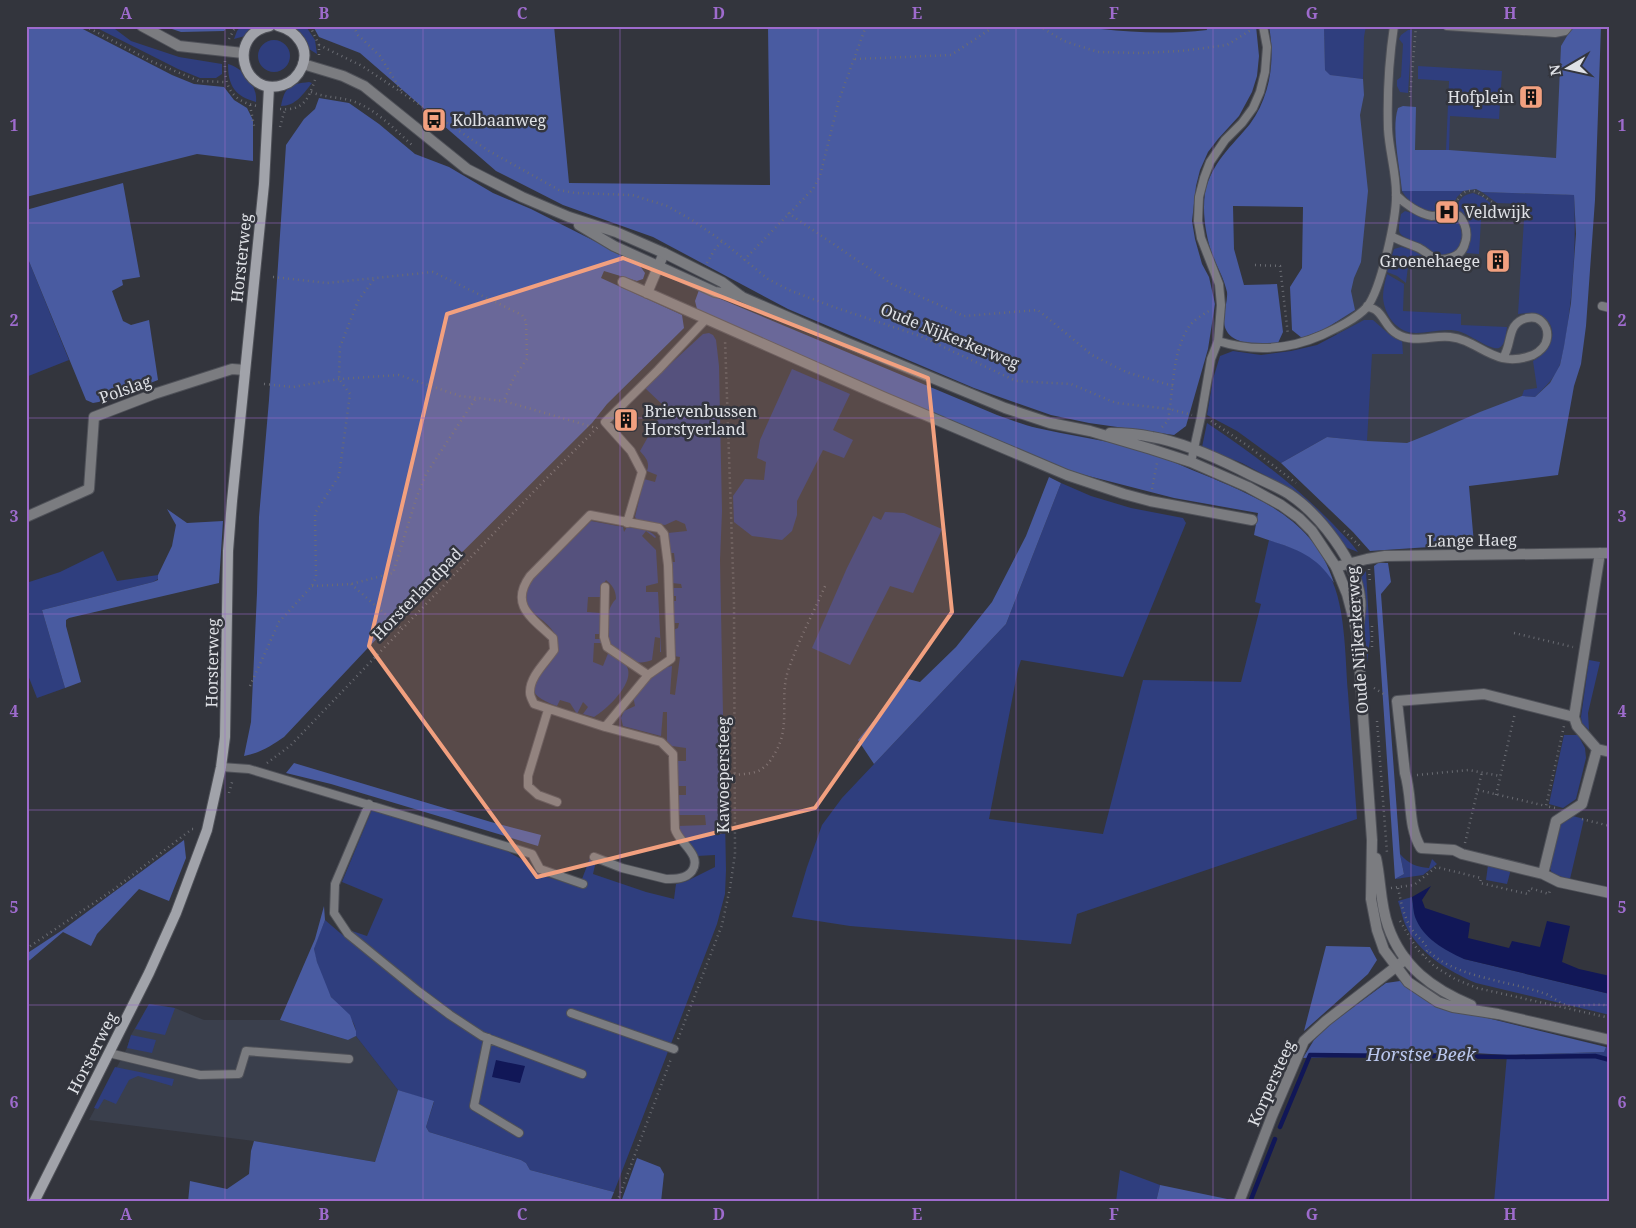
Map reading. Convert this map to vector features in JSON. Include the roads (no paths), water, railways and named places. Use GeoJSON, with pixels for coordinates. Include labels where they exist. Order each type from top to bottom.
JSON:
{"type":"FeatureCollection","features":[{"type":"Feature","properties":{"kind":"main road"},"geometry":{"type":"LineString","coordinates":[[270,26],[258,30],[251,36],[243,53],[244,63],[253,79],[261,84],[278,87],[294,79],[303,64],[303,47],[299,39],[293,33],[278,26]]}},
{"type":"Feature","properties":{"kind":"main road","name":"Horsterweg"},"geometry":{"type":"LineString","coordinates":[[34,1202],[149,973],[176,913],[207,830],[221,767],[225,737],[230,521],[264,184],[269,86]]}},
{"type":"Feature","properties":{"kind":"street"},"geometry":{"type":"LineString","coordinates":[[142,26],[179,46],[243,53]]}},
{"type":"Feature","properties":{"kind":"street","name":"Oude Nijkerkerweg"},"geometry":{"type":"LineString","coordinates":[[303,64],[343,76],[364,86],[467,168],[522,197],[569,217],[616,232],[664,253],[722,282],[742,296],[845,342],[1005,408],[1050,423],[1090,431],[1190,462],[1248,487],[1281,504],[1312,531],[1336,567],[1347,594],[1357,632],[1372,840],[1371,899],[1380,940],[1396,967],[1408,982],[1438,1002],[1453,1007],[1484,1011],[1610,1040]]}},
{"type":"Feature","properties":{"kind":"street","name":"Oude Nijkerkerweg"},"geometry":{"type":"LineString","coordinates":[[569,217],[614,246],[715,292],[742,296]]}},
{"type":"Feature","properties":{"kind":"street"},"geometry":{"type":"LineString","coordinates":[[647,293],[664,253]]}},
{"type":"Feature","properties":{"kind":"street"},"geometry":{"type":"LineString","coordinates":[[623,282],[725,328],[1067,475],[1150,501],[1252,520]]}},
{"type":"Feature","properties":{"kind":"street","name":"Polslag"},"geometry":{"type":"LineString","coordinates":[[26,517],[89,489],[94,417],[154,394],[232,369],[245,370]]}},
{"type":"Feature","properties":{"kind":"street","name":"Oude Nijkerkerweg"},"geometry":{"type":"LineString","coordinates":[[1090,431],[1154,437],[1218,458],[1289,494],[1328,531],[1349,563],[1356,580],[1360,598],[1360,616],[1357,632]]}},
{"type":"Feature","properties":{"kind":"street"},"geometry":{"type":"LineString","coordinates":[[1570,715],[1605,553]]}},
{"type":"Feature","properties":{"kind":"street","name":"Lange Haeg"},"geometry":{"type":"LineString","coordinates":[[1336,567],[1367,558],[1385,556],[1605,553]]}},
{"type":"Feature","properties":{"kind":"street"},"geometry":{"type":"LineString","coordinates":[[1610,752],[1597,749],[1570,715],[1518,702],[1484,694],[1397,701],[1413,836],[1420,848],[1454,850],[1462,854],[1543,874],[1553,879],[1610,894]]}},
{"type":"Feature","properties":{"kind":"street"},"geometry":{"type":"LineString","coordinates":[[1543,874],[1556,821],[1582,804],[1597,749]]}},
{"type":"Feature","properties":{"kind":"street","name":"Oude Nijkerkerweg"},"geometry":{"type":"LineString","coordinates":[[1372,840],[1388,925],[1406,959],[1417,972],[1435,987],[1484,1011]]}},
{"type":"Feature","properties":{"kind":"street","name":"Korpersteeg"},"geometry":{"type":"LineString","coordinates":[[1239,1202],[1272,1116],[1304,1041],[1326,1021],[1406,959]]}},
{"type":"Feature","properties":{"kind":"lane"},"geometry":{"type":"LineString","coordinates":[[1190,462],[1201,418],[1211,358],[1218,341],[1221,305],[1219,284],[1202,238],[1198,221],[1199,197],[1210,162],[1225,140],[1242,124],[1254,108],[1260,92],[1265,72],[1266,56],[1263,26]]}},
{"type":"Feature","properties":{"kind":"lane"},"geometry":{"type":"LineString","coordinates":[[1218,341],[1238,347],[1265,349],[1289,346],[1311,340],[1334,330],[1367,306],[1379,280],[1394,221],[1396,195],[1388,131],[1394,26]]}},
{"type":"Feature","properties":{"kind":"lane"},"geometry":{"type":"LineString","coordinates":[[1447,26],[1539,29],[1560,32],[1565,31],[1569,26]]}},
{"type":"Feature","properties":{"kind":"lane"},"geometry":{"type":"LineString","coordinates":[[1391,236],[1421,249],[1436,259],[1455,257],[1464,248],[1467,239],[1464,222],[1458,215],[1452,213],[1433,216],[1404,203],[1396,195]]}},
{"type":"Feature","properties":{"kind":"lane"},"geometry":{"type":"LineString","coordinates":[[1367,306],[1378,312],[1388,328],[1410,339],[1421,340],[1443,336],[1459,338],[1492,356],[1503,358],[1521,358],[1538,352],[1547,341],[1543,322],[1538,318],[1531,317],[1514,325],[1503,358]]}},
{"type":"Feature","properties":{"kind":"lane"},"geometry":{"type":"LineString","coordinates":[[628,523],[642,472],[631,451],[605,422],[706,319]]}},
{"type":"Feature","properties":{"kind":"lane"},"geometry":{"type":"LineString","coordinates":[[594,857],[622,868],[674,879],[690,874],[695,863],[693,854],[677,835],[675,829],[673,754],[661,742],[605,727],[548,710],[534,704],[530,694],[531,685],[536,675],[554,650],[553,638],[526,612],[520,601],[523,585],[590,515],[660,528],[664,534],[668,565],[671,659],[648,676],[605,727]]}},
{"type":"Feature","properties":{"kind":"lane"},"geometry":{"type":"LineString","coordinates":[[606,587],[604,637],[607,647],[648,676]]}},
{"type":"Feature","properties":{"kind":"lane"},"geometry":{"type":"LineString","coordinates":[[548,710],[528,776],[528,786],[538,795],[557,802]]}},
{"type":"Feature","properties":{"kind":"lane"},"geometry":{"type":"LineString","coordinates":[[221,767],[249,769],[532,854],[540,869],[583,884]]}},
{"type":"Feature","properties":{"kind":"lane"},"geometry":{"type":"LineString","coordinates":[[369,804],[336,884],[334,914],[348,934],[418,991],[482,1036],[582,1074]]}},
{"type":"Feature","properties":{"kind":"lane"},"geometry":{"type":"LineString","coordinates":[[571,1013],[674,1049]]}},
{"type":"Feature","properties":{"kind":"lane"},"geometry":{"type":"LineString","coordinates":[[488,1038],[474,1106],[518,1134]]}},
{"type":"Feature","properties":{"kind":"lane"},"geometry":{"type":"LineString","coordinates":[[108,1054],[200,1075],[239,1074],[246,1051],[349,1059]]}},
{"type":"Feature","properties":{"kind":"waterway","name":"Horstse Beek"},"geometry":{"type":"LineString","coordinates":[[1280,1127],[1310,1055],[1595,1056],[1610,1060]]}},
{"type":"Feature","properties":{"kind":"waterway","name":"Horstse Beek"},"geometry":{"type":"LineString","coordinates":[[1250,1202],[1275,1139]]}},
{"type":"Feature","properties":{"kind":"place","name":"Hofplein"},"geometry":{"type":"Point","coordinates":[1531,97]}},
{"type":"Feature","properties":{"kind":"place","name":"Kolbaanweg"},"geometry":{"type":"Point","coordinates":[434,120]}},
{"type":"Feature","properties":{"kind":"place","name":"Veldwijk"},"geometry":{"type":"Point","coordinates":[1447,212]}},
{"type":"Feature","properties":{"kind":"place","name":"Groenehaege"},"geometry":{"type":"Point","coordinates":[1498,261]}},
{"type":"Feature","properties":{"kind":"place","name":"Brievenbussen Horstyerland"},"geometry":{"type":"Point","coordinates":[626,420]}}]}
